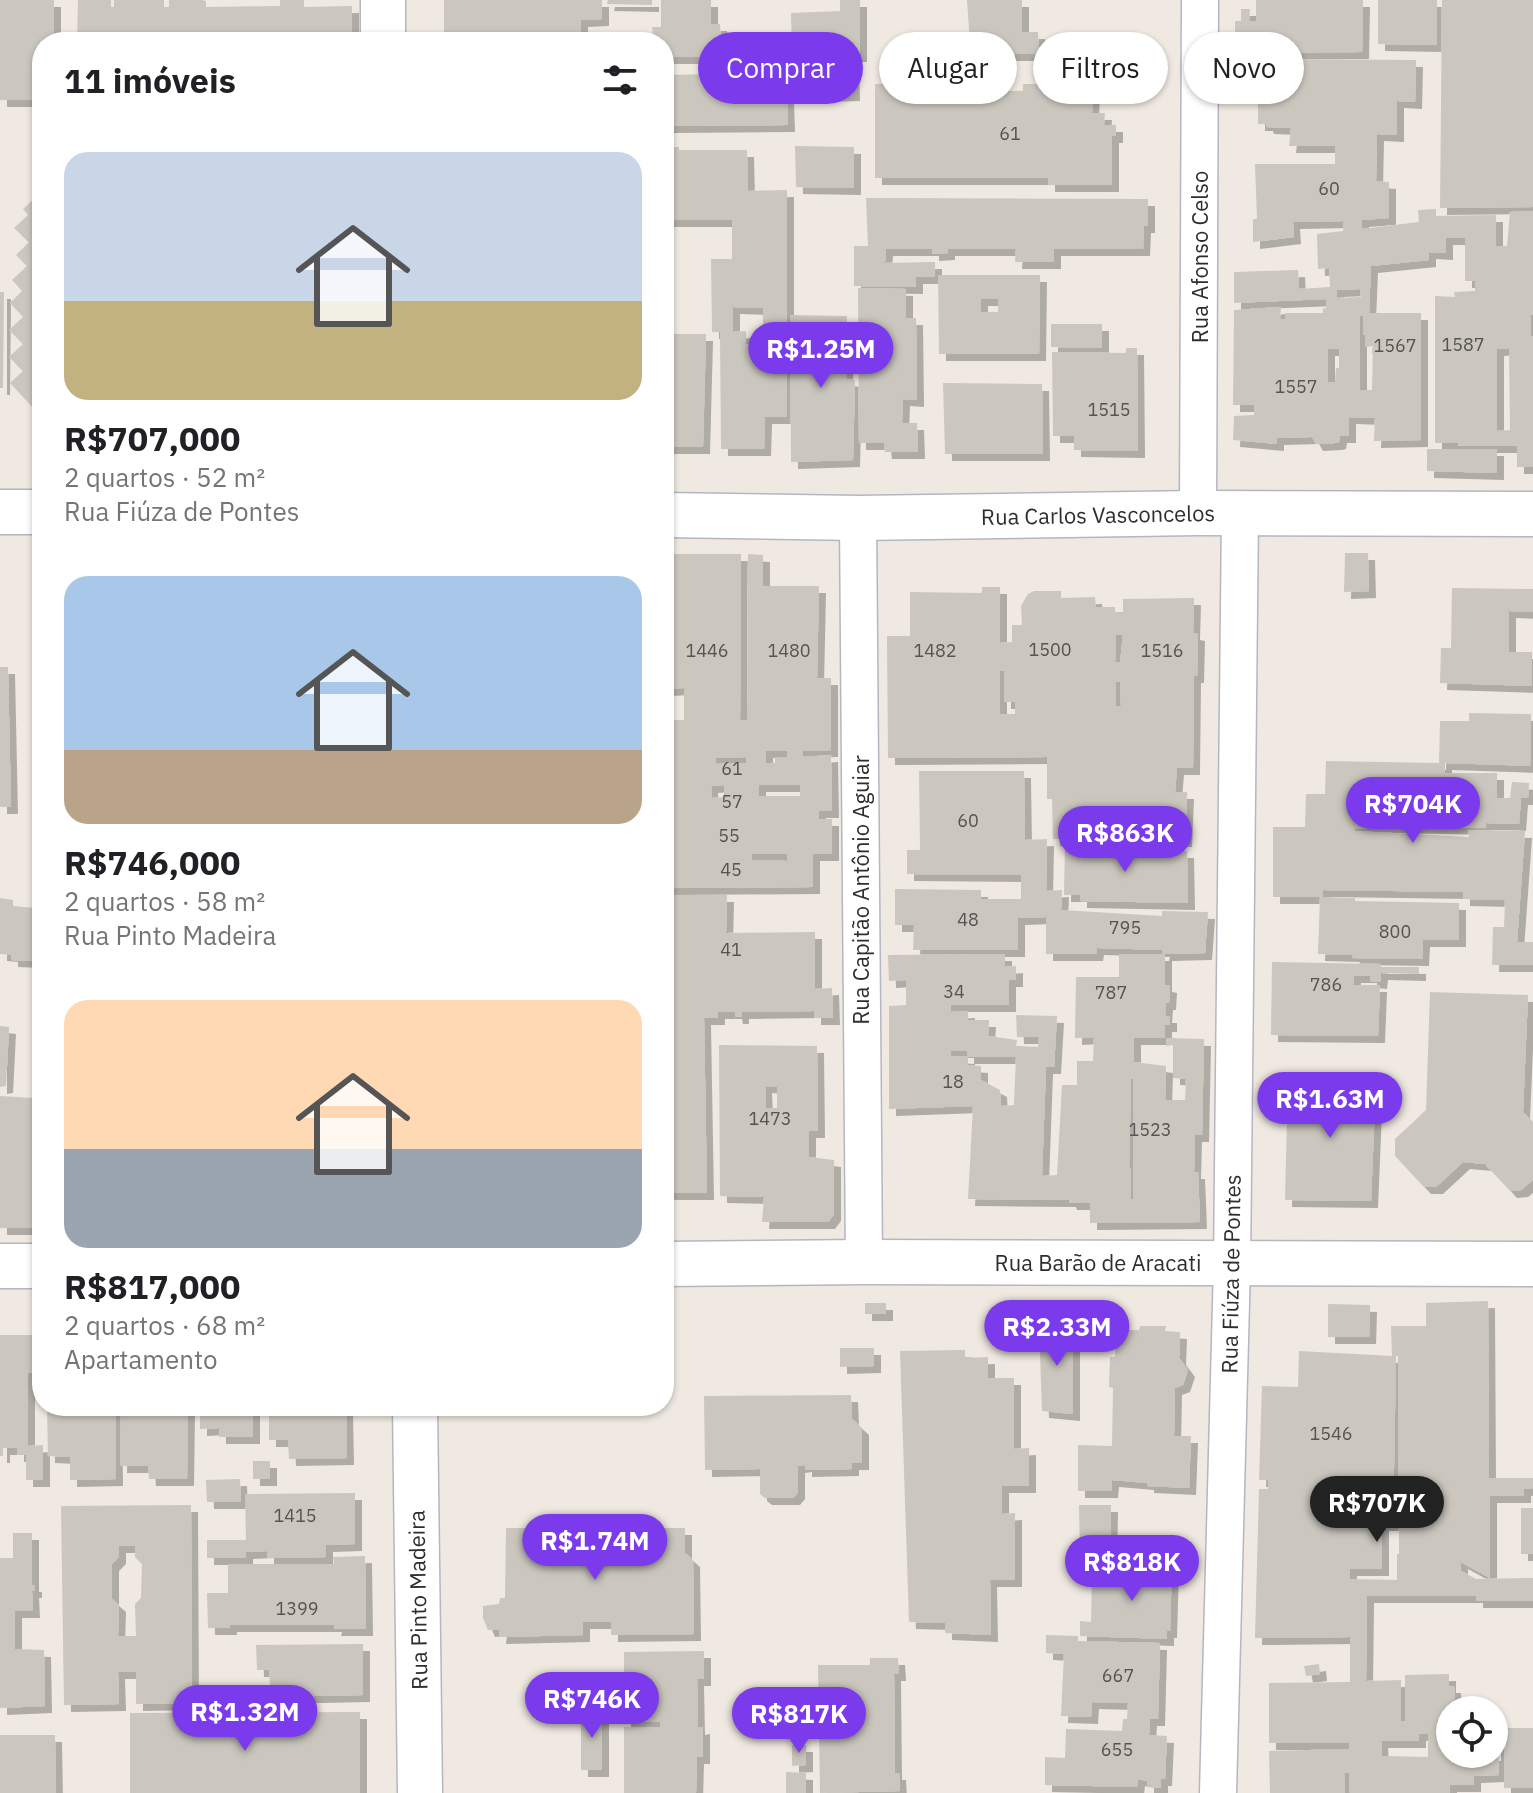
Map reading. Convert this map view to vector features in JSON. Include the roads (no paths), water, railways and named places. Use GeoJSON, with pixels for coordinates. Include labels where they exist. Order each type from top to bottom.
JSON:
{"type":"FeatureCollection","features":[{"type":"Feature","properties":{"kind":"main road"},"geometry":{"type":"LineString","coordinates":[[383,0],[383,32]]}},
{"type":"Feature","properties":{"kind":"main road"},"geometry":{"type":"LineString","coordinates":[[0,512],[32,512]]}},
{"type":"Feature","properties":{"kind":"main road","name":"Rua Carlos Vasconcelos"},"geometry":{"type":"LineString","coordinates":[[674,515],[858,518],[1533,514]]}},
{"type":"Feature","properties":{"kind":"main road","name":"Rua Barão de Aracati"},"geometry":{"type":"LineString","coordinates":[[674,1264],[1533,1264]]}},
{"type":"Feature","properties":{"kind":"main road"},"geometry":{"type":"LineString","coordinates":[[0,1266],[32,1266]]}},
{"type":"Feature","properties":{"kind":"main road","name":"Rua Pinto Madeira"},"geometry":{"type":"LineString","coordinates":[[415,1416],[420,1793]]}},
{"type":"Feature","properties":{"kind":"street","name":"Rua Afonso Celso"},"geometry":{"type":"LineString","coordinates":[[1200,0],[1219,514]]}},
{"type":"Feature","properties":{"kind":"street","name":"Rua Fiúza de Pontes"},"geometry":{"type":"LineString","coordinates":[[1218,1793],[1232,1265],[1219,514]]}},
{"type":"Feature","properties":{"kind":"street","name":"Rua Capitão Antônio Aguiar"},"geometry":{"type":"LineString","coordinates":[[858,518],[864,1262]]}}]}
